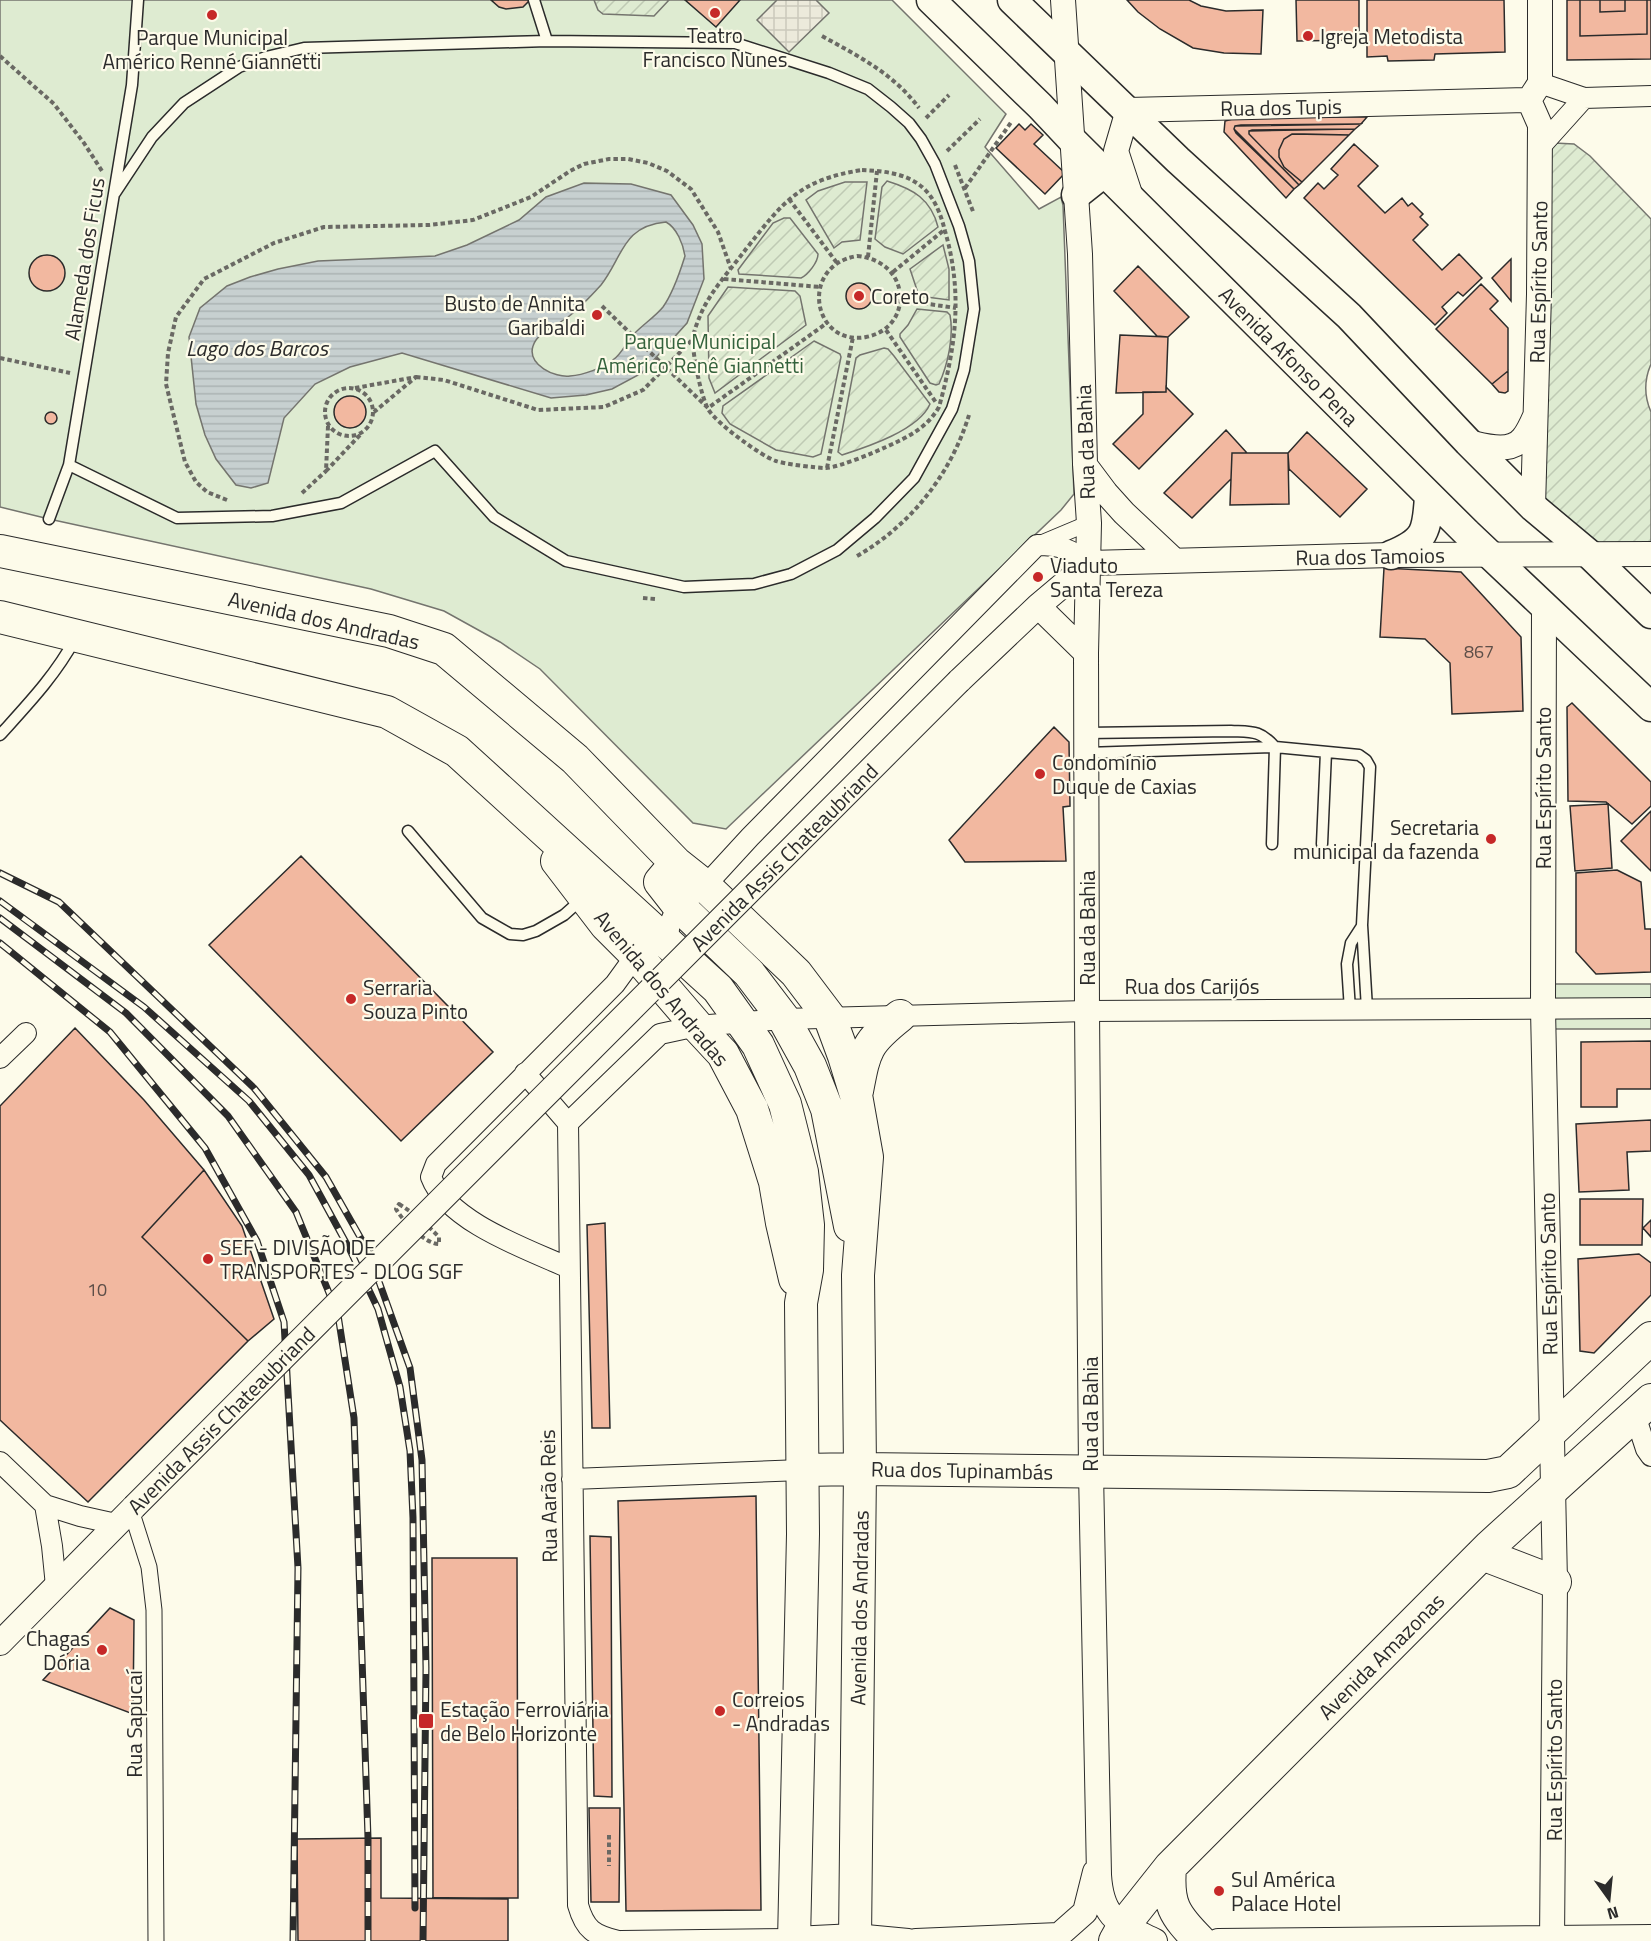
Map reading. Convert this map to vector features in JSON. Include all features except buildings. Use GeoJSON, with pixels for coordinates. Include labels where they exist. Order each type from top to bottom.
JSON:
{"type":"FeatureCollection","features":[{"type":"Feature","properties":{"kind":"main road","name":"Avenida Afonso Pena"},"geometry":{"type":"LineString","coordinates":[[931,0],[1040,106],[1429,496],[1651,707]]}},
{"type":"Feature","properties":{"kind":"main road"},"geometry":{"type":"LineString","coordinates":[[1012,0],[1178,160],[1350,316],[1468,442],[1533,507],[1588,553],[1651,614]]}},
{"type":"Feature","properties":{"kind":"main road"},"geometry":{"type":"LineString","coordinates":[[1076,195],[1105,172]]}},
{"type":"Feature","properties":{"kind":"main road"},"geometry":{"type":"LineString","coordinates":[[1391,555],[1409,548],[1423,534],[1429,496]]}},
{"type":"Feature","properties":{"kind":"main road","name":"Avenida dos Andradas"},"geometry":{"type":"LineString","coordinates":[[0,551],[389,631],[444,649],[575,759],[671,883],[749,973],[784,1019],[810,1066],[827,1109],[858,1275]]}},
{"type":"Feature","properties":{"kind":"main road","name":"Avenida dos Andradas"},"geometry":{"type":"LineString","coordinates":[[0,617],[387,712],[457,751],[718,988],[758,1045],[785,1104],[802,1172],[808,1225],[807,1270],[801,1303],[803,1534],[794,1940]]}},
{"type":"Feature","properties":{"kind":"main road","name":"Avenida dos Andradas"},"geometry":{"type":"LineString","coordinates":[[509,798],[606,925],[636,955],[723,1054],[752,1109],[775,1182],[801,1303]]}},
{"type":"Feature","properties":{"kind":"main road"},"geometry":{"type":"LineString","coordinates":[[636,955],[657,932],[650,900],[671,883]]}},
{"type":"Feature","properties":{"kind":"main road","name":"Avenida dos Andradas"},"geometry":{"type":"LineString","coordinates":[[671,883],[705,886],[796,973],[830,1018],[856,1095],[867,1157],[858,1275],[860,1469],[855,1939]]}},
{"type":"Feature","properties":{"kind":"main road"},"geometry":{"type":"LineString","coordinates":[[856,1095],[864,1055],[878,1034],[900,1016]]}},
{"type":"Feature","properties":{"kind":"main road"},"geometry":{"type":"LineString","coordinates":[[1551,1431],[1651,1338]]}},
{"type":"Feature","properties":{"kind":"main road","name":"Avenida Amazonas"},"geometry":{"type":"LineString","coordinates":[[1119,1933],[1170,1867],[1482,1554],[1643,1407]]}},
{"type":"Feature","properties":{"kind":"main road","name":"Rua dos Tupinambás"},"geometry":{"type":"LineString","coordinates":[[802,1470],[1488,1476],[1508,1472],[1551,1431]]}},
{"type":"Feature","properties":{"kind":"main road"},"geometry":{"type":"LineString","coordinates":[[1482,1554],[1555,1582]]}},
{"type":"Feature","properties":{"kind":"main road"},"geometry":{"type":"LineString","coordinates":[[1170,1867],[1168,1889],[1172,1906],[1180,1921],[1200,1941]]}},
{"type":"Feature","properties":{"kind":"street","name":"Rua da Bahia"},"geometry":{"type":"LineString","coordinates":[[1063,0],[1080,254],[1085,464],[1089,522],[1086,653],[1087,1011],[1091,1472],[1098,1857]]}},
{"type":"Feature","properties":{"kind":"street","name":"Rua Espírito Santo"},"geometry":{"type":"LineString","coordinates":[[1533,507],[1539,294],[1540,147],[1540,126],[1535,91],[1540,0]]}},
{"type":"Feature","properties":{"kind":"street","name":"Rua dos Tupis"},"geometry":{"type":"LineString","coordinates":[[1128,110],[1535,91],[1584,98],[1651,96]]}},
{"type":"Feature","properties":{"kind":"street"},"geometry":{"type":"LineString","coordinates":[[1540,147],[1584,98]]}},
{"type":"Feature","properties":{"kind":"street"},"geometry":{"type":"LineString","coordinates":[[1128,110],[1116,151],[1132,200]]}},
{"type":"Feature","properties":{"kind":"street"},"geometry":{"type":"LineString","coordinates":[[1468,442],[1498,448],[1510,446],[1523,439],[1535,416]]}},
{"type":"Feature","properties":{"kind":"street"},"geometry":{"type":"LineString","coordinates":[[1085,464],[1124,513],[1173,560]]}},
{"type":"Feature","properties":{"kind":"street","name":"Avenida Assis Chateaubriand"},"geometry":{"type":"LineString","coordinates":[[705,886],[1037,545],[1089,522]]}},
{"type":"Feature","properties":{"kind":"street"},"geometry":{"type":"LineString","coordinates":[[1037,545],[1055,545],[1071,550],[1089,563]]}},
{"type":"Feature","properties":{"kind":"street","name":"Rua dos Tamoios"},"geometry":{"type":"LineString","coordinates":[[1089,563],[1391,555],[1651,554]]}},
{"type":"Feature","properties":{"kind":"street","name":"Avenida Assis Chateaubriand"},"geometry":{"type":"LineString","coordinates":[[0,1643],[959,681],[1038,606],[1089,563]]}},
{"type":"Feature","properties":{"kind":"street"},"geometry":{"type":"LineString","coordinates":[[1038,606],[1086,653]]}},
{"type":"Feature","properties":{"kind":"street","name":"Rua Espírito Santo"},"geometry":{"type":"LineString","coordinates":[[1544,607],[1543,1009],[1555,1582],[1552,1939]]}},
{"type":"Feature","properties":{"kind":"street"},"geometry":{"type":"LineString","coordinates":[[569,1268],[469,1221],[436,1190],[431,1178],[436,1164],[615,984],[636,955]]}},
{"type":"Feature","properties":{"kind":"street","name":"Rua dos Carijós"},"geometry":{"type":"LineString","coordinates":[[697,1026],[784,1019],[1087,1011],[1651,1008]]}},
{"type":"Feature","properties":{"kind":"street"},"geometry":{"type":"LineString","coordinates":[[525,1073],[568,1123],[660,1034],[697,1026]]}},
{"type":"Feature","properties":{"kind":"street"},"geometry":{"type":"LineString","coordinates":[[0,1058],[26,1033]]}},
{"type":"Feature","properties":{"kind":"street","name":"Rua Aarão Reis"},"geometry":{"type":"LineString","coordinates":[[568,1123],[578,1905],[582,1920],[591,1931],[603,1938],[620,1941]]}},
{"type":"Feature","properties":{"kind":"street"},"geometry":{"type":"LineString","coordinates":[[1643,1407],[1646,1449],[1651,1456]]}},
{"type":"Feature","properties":{"kind":"street"},"geometry":{"type":"LineString","coordinates":[[0,1462],[45,1505],[80,1516],[127,1514]]}},
{"type":"Feature","properties":{"kind":"street","name":"Rua dos Tupinambás"},"geometry":{"type":"LineString","coordinates":[[572,1479],[802,1470]]}},
{"type":"Feature","properties":{"kind":"street"},"geometry":{"type":"LineString","coordinates":[[45,1505],[56,1586]]}},
{"type":"Feature","properties":{"kind":"street","name":"Rua Sapucaí"},"geometry":{"type":"LineString","coordinates":[[127,1514],[149,1567],[154,1610],[156,1941]]}},
{"type":"Feature","properties":{"kind":"street"},"geometry":{"type":"LineString","coordinates":[[1098,1857],[1100,1892],[1119,1933],[1155,1941]]}},
{"type":"Feature","properties":{"kind":"street"},"geometry":{"type":"LineString","coordinates":[[916,1941],[1059,1935],[1085,1912],[1098,1857]]}},
{"type":"Feature","properties":{"kind":"street"},"geometry":{"type":"LineString","coordinates":[[1218,1941],[1651,1937]]}},
{"type":"Feature","properties":{"kind":"street"},"geometry":{"type":"LineString","coordinates":[[620,1941],[855,1939],[908,1941]]}},
{"type":"Feature","properties":{"kind":"lane","name":"Alameda dos Ficus"},"geometry":{"type":"LineString","coordinates":[[49,519],[69,465],[132,85],[138,0]]}},
{"type":"Feature","properties":{"kind":"lane"},"geometry":{"type":"LineString","coordinates":[[534,0],[547,41]]}},
{"type":"Feature","properties":{"kind":"lane"},"geometry":{"type":"LineString","coordinates":[[69,465],[177,518],[272,516],[342,503],[435,452],[494,517],[566,561],[684,587],[754,584],[791,574],[837,550],[875,518],[914,478],[952,410],[964,370],[974,309],[969,261],[959,226],[935,164],[909,123],[868,89],[829,72],[735,43],[547,41],[304,48],[266,57],[239,67],[184,103],[152,137],[115,193]]}},
{"type":"Feature","properties":{"kind":"lane"},"geometry":{"type":"LineString","coordinates":[[0,735],[47,682],[76,636]]}},
{"type":"Feature","properties":{"kind":"lane"},"geometry":{"type":"LineString","coordinates":[[1086,743],[1192,730],[1255,732],[1266,736],[1275,747],[1272,844]]}},
{"type":"Feature","properties":{"kind":"lane"},"geometry":{"type":"LineString","coordinates":[[1086,743],[1275,747],[1359,755],[1366,760],[1370,767],[1358,1010]]}},
{"type":"Feature","properties":{"kind":"lane"},"geometry":{"type":"LineString","coordinates":[[1322,844],[1326,752]]}},
{"type":"Feature","properties":{"kind":"lane"},"geometry":{"type":"LineString","coordinates":[[408,831],[482,918],[510,934],[523,935],[536,931],[564,915],[585,897]]}},
{"type":"Feature","properties":{"kind":"lane"},"geometry":{"type":"LineString","coordinates":[[1358,1010],[1347,964],[1351,943],[1362,925]]}},
{"type":"Feature","properties":{"kind":"path"},"geometry":{"type":"LineString","coordinates":[[822,36],[875,65],[916,104],[931,125]]}},
{"type":"Feature","properties":{"kind":"path"},"geometry":{"type":"LineString","coordinates":[[0,56],[54,104],[84,143],[115,193]]}},
{"type":"Feature","properties":{"kind":"path"},"geometry":{"type":"LineString","coordinates":[[926,118],[949,95]]}},
{"type":"Feature","properties":{"kind":"path"},"geometry":{"type":"LineString","coordinates":[[947,151],[980,119]]}},
{"type":"Feature","properties":{"kind":"path"},"geometry":{"type":"LineString","coordinates":[[965,188],[1012,121]]}},
{"type":"Feature","properties":{"kind":"path"},"geometry":{"type":"LineString","coordinates":[[943,145],[965,188],[976,220]]}},
{"type":"Feature","properties":{"kind":"path"},"geometry":{"type":"LineString","coordinates":[[235,503],[207,492],[196,482],[185,462],[166,384],[168,353],[176,317],[204,279],[274,243],[324,227],[429,225],[473,220],[531,198],[584,164],[609,159],[628,159],[648,163],[667,171],[691,189],[718,232],[731,269]]}},
{"type":"Feature","properties":{"kind":"path"},"geometry":{"type":"LineString","coordinates":[[602,306],[708,408],[724,427],[776,461],[827,468],[874,453],[912,435],[934,416],[939,407],[955,342],[956,308],[953,263],[945,230],[934,202],[921,186],[906,177],[862,170],[812,183],[789,199],[768,221],[723,278],[700,315],[693,338],[696,363],[708,408]]}},
{"type":"Feature","properties":{"kind":"path"},"geometry":{"type":"LineString","coordinates":[[868,257],[877,171]]}},
{"type":"Feature","properties":{"kind":"path"},"geometry":{"type":"LineString","coordinates":[[789,199],[837,263]]}},
{"type":"Feature","properties":{"kind":"path"},"geometry":{"type":"LineString","coordinates":[[892,272],[945,230]]}},
{"type":"Feature","properties":{"kind":"path"},"geometry":{"type":"LineString","coordinates":[[868,257],[878,260],[892,272],[899,286],[900,300],[898,310],[886,330],[865,337],[853,337],[834,329],[827,322],[821,312],[820,287],[829,270],[837,263],[847,258],[868,257]]}},
{"type":"Feature","properties":{"kind":"path"},"geometry":{"type":"LineString","coordinates":[[723,278],[820,287]]}},
{"type":"Feature","properties":{"kind":"path"},"geometry":{"type":"LineString","coordinates":[[900,300],[956,308]]}},
{"type":"Feature","properties":{"kind":"path"},"geometry":{"type":"LineString","coordinates":[[708,408],[827,322]]}},
{"type":"Feature","properties":{"kind":"path"},"geometry":{"type":"LineString","coordinates":[[886,330],[939,407]]}},
{"type":"Feature","properties":{"kind":"path"},"geometry":{"type":"LineString","coordinates":[[827,468],[853,337]]}},
{"type":"Feature","properties":{"kind":"path"},"geometry":{"type":"LineString","coordinates":[[326,471],[328,424],[325,409],[332,395],[339,390],[416,377],[444,380],[538,410],[604,407],[643,390],[693,338]]}},
{"type":"Feature","properties":{"kind":"path"},"geometry":{"type":"LineString","coordinates":[[0,358],[84,376]]}},
{"type":"Feature","properties":{"kind":"path"},"geometry":{"type":"LineString","coordinates":[[300,495],[369,427],[374,412],[416,377]]}},
{"type":"Feature","properties":{"kind":"path"},"geometry":{"type":"LineString","coordinates":[[355,388],[369,397],[374,412]]}},
{"type":"Feature","properties":{"kind":"path"},"geometry":{"type":"LineString","coordinates":[[854,558],[894,531],[936,484],[958,447],[971,409]]}},
{"type":"Feature","properties":{"kind":"path"},"geometry":{"type":"LineString","coordinates":[[328,424],[333,430],[347,436],[362,432]]}},
{"type":"Feature","properties":{"kind":"path"},"geometry":{"type":"LineString","coordinates":[[643,598],[665,600]]}},
{"type":"Feature","properties":{"kind":"path"},"geometry":{"type":"LineString","coordinates":[[609,1835],[609,1866]]}},
{"type":"Feature","properties":{"kind":"green space","name":"Parque Municipal Américo Renê Giannetti"},"geometry":{"type":"Polygon","coordinates":[[[0,0],[892,0],[1006,114],[985,147],[1039,209],[1061,197],[1074,494],[1061,510],[726,829],[693,823],[540,669],[500,642],[444,611],[371,589],[0,507],[0,0]]]}},
{"type":"Feature","properties":{"kind":"green space"},"geometry":{"type":"Polygon","coordinates":[[[594,0],[669,0],[654,16],[603,14],[598,10],[594,0]]]}},
{"type":"Feature","properties":{"kind":"green space"},"geometry":{"type":"Polygon","coordinates":[[[1554,143],[1574,144],[1590,156],[1651,219],[1651,364],[1646,388],[1651,412],[1651,554],[1588,553],[1542,515],[1541,154],[1554,143]]]}},
{"type":"Feature","properties":{"kind":"green space"},"geometry":{"type":"Polygon","coordinates":[[[887,181],[920,196],[931,209],[938,227],[903,254],[885,247],[875,239],[882,187],[887,181]]]}},
{"type":"Feature","properties":{"kind":"green space"},"geometry":{"type":"Polygon","coordinates":[[[845,182],[867,182],[860,240],[842,242],[834,248],[806,200],[818,191],[845,182]]]}},
{"type":"Feature","properties":{"kind":"green space"},"geometry":{"type":"Polygon","coordinates":[[[790,218],[818,254],[812,268],[801,278],[739,274],[738,270],[773,223],[790,218]]]}},
{"type":"Feature","properties":{"kind":"green space"},"geometry":{"type":"Polygon","coordinates":[[[943,245],[949,269],[949,300],[919,296],[910,269],[943,245]]]}},
{"type":"Feature","properties":{"kind":"green space"},"geometry":{"type":"Polygon","coordinates":[[[728,287],[795,291],[800,296],[806,325],[715,393],[709,378],[708,316],[728,287]]]}},
{"type":"Feature","properties":{"kind":"green space"},"geometry":{"type":"Polygon","coordinates":[[[917,309],[947,312],[950,315],[949,350],[942,376],[939,384],[936,385],[930,383],[900,337],[917,309]]]}},
{"type":"Feature","properties":{"kind":"green space"},"geometry":{"type":"Polygon","coordinates":[[[814,341],[840,354],[841,357],[821,454],[813,457],[776,450],[730,424],[722,413],[723,406],[814,341]]]}},
{"type":"Feature","properties":{"kind":"green space"},"geometry":{"type":"Polygon","coordinates":[[[884,348],[894,356],[930,404],[915,422],[904,429],[878,442],[842,455],[838,452],[856,358],[884,348]]]}},
{"type":"Feature","properties":{"kind":"green space"},"geometry":{"type":"Polygon","coordinates":[[[1555,984],[1651,984],[1651,1029],[1555,1029],[1555,984]]]}},
{"type":"Feature","properties":{"kind":"shaded area"},"geometry":{"type":"Polygon","coordinates":[[[777,0],[816,0],[829,13],[789,52],[757,20],[777,0]]]}},
{"type":"Feature","properties":{"kind":"water","name":"Lago dos Barcos"},"geometry":{"type":"Polygon","coordinates":[[[584,183],[631,184],[671,195],[693,225],[702,244],[704,279],[687,323],[642,373],[612,389],[586,395],[551,398],[402,353],[350,367],[315,384],[284,418],[268,483],[251,488],[236,485],[216,459],[205,435],[196,404],[189,337],[200,308],[227,286],[278,269],[318,261],[435,256],[467,245],[519,220],[546,197],[584,183]],[[666,222],[651,225],[632,236],[601,285],[564,320],[535,341],[532,353],[538,364],[557,375],[570,376],[609,363],[619,355],[633,335],[663,307],[676,282],[685,256],[679,237],[666,222]]]}},
{"type":"Feature","properties":{"kind":"railway"},"geometry":{"type":"LineString","coordinates":[[0,873],[59,902],[254,1088],[326,1177],[368,1251],[410,1368],[422,1460],[426,1668],[423,1941]]}},
{"type":"Feature","properties":{"kind":"railway"},"geometry":{"type":"LineString","coordinates":[[0,901],[144,1007],[249,1101],[309,1175],[350,1250],[378,1309],[400,1387],[410,1451],[413,1518],[415,1908]]}},
{"type":"Feature","properties":{"kind":"railway"},"geometry":{"type":"LineString","coordinates":[[0,918],[126,1013],[228,1116],[296,1212],[338,1315],[354,1418],[368,1838],[368,1941]]}},
{"type":"Feature","properties":{"kind":"railway"},"geometry":{"type":"LineString","coordinates":[[0,943],[110,1032],[205,1148],[257,1241],[284,1322],[298,1568],[293,1941]]}},
{"type":"Feature","properties":{"kind":"place","name":"Teatro Francisco Nunes"},"geometry":{"type":"Point","coordinates":[715,13]}},
{"type":"Feature","properties":{"kind":"place","name":"Parque Municipal Américo Renné Giannetti"},"geometry":{"type":"Point","coordinates":[212,15]}},
{"type":"Feature","properties":{"kind":"place","name":"Igreja Metodista"},"geometry":{"type":"Point","coordinates":[1308,36]}},
{"type":"Feature","properties":{"kind":"place","name":"Coreto"},"geometry":{"type":"Point","coordinates":[859,296]}},
{"type":"Feature","properties":{"kind":"place","name":"Busto de Annita Garibaldi"},"geometry":{"type":"Point","coordinates":[597,315]}},
{"type":"Feature","properties":{"kind":"place","name":"Viaduto Santa Tereza"},"geometry":{"type":"Point","coordinates":[1038,577]}},
{"type":"Feature","properties":{"kind":"place","name":"Condomínio Duque de Caxias"},"geometry":{"type":"Point","coordinates":[1040,774]}},
{"type":"Feature","properties":{"kind":"place","name":"Secretaria municipal da fazenda"},"geometry":{"type":"Point","coordinates":[1491,839]}},
{"type":"Feature","properties":{"kind":"place","name":"Serraria Souza Pinto"},"geometry":{"type":"Point","coordinates":[351,999]}},
{"type":"Feature","properties":{"kind":"place","name":"SEF - DIVISÃO DE TRANSPORTES - DLOG SGF"},"geometry":{"type":"Point","coordinates":[208,1259]}},
{"type":"Feature","properties":{"kind":"place","name":"Chagas Dória"},"geometry":{"type":"Point","coordinates":[102,1650]}},
{"type":"Feature","properties":{"kind":"place","name":"Correios - Andradas"},"geometry":{"type":"Point","coordinates":[720,1711]}},
{"type":"Feature","properties":{"kind":"place","name":"Estação Ferroviária de Belo Horizonte"},"geometry":{"type":"Point","coordinates":[426,1721]}},
{"type":"Feature","properties":{"kind":"place","name":"Sul América Palace Hotel"},"geometry":{"type":"Point","coordinates":[1219,1891]}}]}
